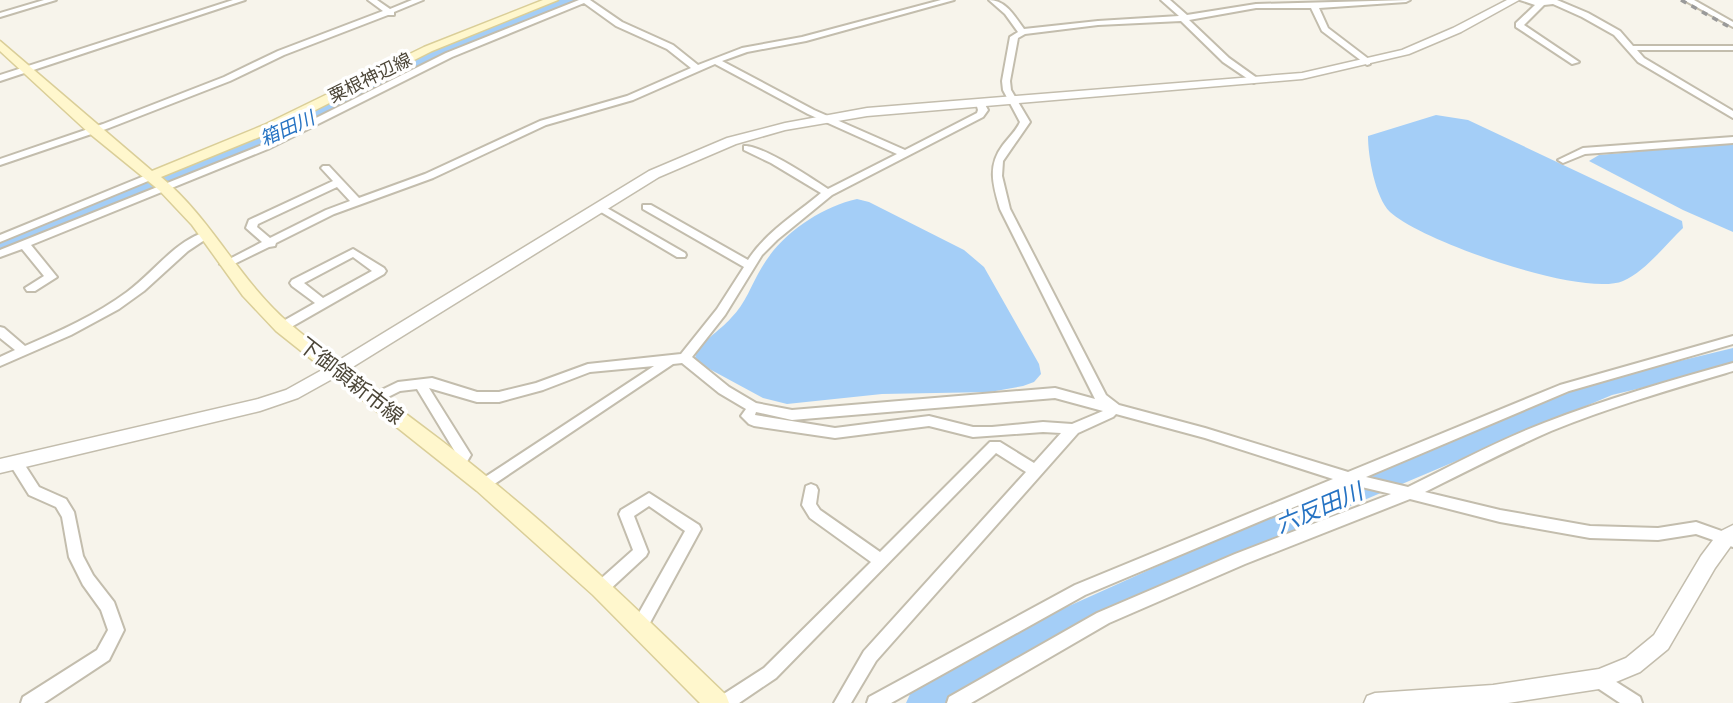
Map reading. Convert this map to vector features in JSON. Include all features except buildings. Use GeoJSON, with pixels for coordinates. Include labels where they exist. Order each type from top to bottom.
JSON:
{"type":"FeatureCollection","features":[{"type":"Feature","properties":{"kind":"main road","name":"粟根神辺線"},"geometry":{"type":"LineString","coordinates":[[157,182],[428,50],[554,0]]}},
{"type":"Feature","properties":{"kind":"main road","name":"下御領新市線"},"geometry":{"type":"LineString","coordinates":[[0,45],[24,69],[157,182],[197,222],[226,264],[282,327],[484,485],[601,588],[717,703]]}},
{"type":"Feature","properties":{"kind":"street"},"geometry":{"type":"LineString","coordinates":[[0,15],[52,0]]}},
{"type":"Feature","properties":{"kind":"street"},"geometry":{"type":"LineString","coordinates":[[0,78],[241,0]]}},
{"type":"Feature","properties":{"kind":"street"},"geometry":{"type":"LineString","coordinates":[[372,0],[390,13]]}},
{"type":"Feature","properties":{"kind":"street"},"geometry":{"type":"LineString","coordinates":[[0,162],[94,130],[227,79],[281,53],[419,0]]}},
{"type":"Feature","properties":{"kind":"street"},"geometry":{"type":"LineString","coordinates":[[0,239],[300,131],[459,51],[585,0],[619,23],[670,47],[696,68]]}},
{"type":"Feature","properties":{"kind":"street"},"geometry":{"type":"LineString","coordinates":[[226,264],[356,201],[429,176],[507,138],[543,124],[630,98],[696,68],[745,50],[803,39],[950,0]]}},
{"type":"Feature","properties":{"kind":"street"},"geometry":{"type":"LineString","coordinates":[[993,0],[1008,12],[1022,32]]}},
{"type":"Feature","properties":{"kind":"street"},"geometry":{"type":"LineString","coordinates":[[1165,0],[1226,60],[1254,80]]}},
{"type":"Feature","properties":{"kind":"street"},"geometry":{"type":"LineString","coordinates":[[1114,408],[1101,398],[1005,209],[996,165],[998,157],[1025,122],[1006,81],[1014,37],[1022,32],[1098,23],[1184,18],[1256,6],[1314,6],[1406,0]]}},
{"type":"Feature","properties":{"kind":"street"},"geometry":{"type":"LineString","coordinates":[[8,464],[292,394],[664,169],[746,134],[822,117],[1302,76],[1405,52],[1457,30],[1514,0]]}},
{"type":"Feature","properties":{"kind":"street"},"geometry":{"type":"LineString","coordinates":[[1524,0],[1533,3],[1559,3],[1585,15],[1617,33],[1641,60],[1733,115]]}},
{"type":"Feature","properties":{"kind":"street"},"geometry":{"type":"LineString","coordinates":[[1688,0],[1733,25]]}},
{"type":"Feature","properties":{"kind":"street"},"geometry":{"type":"LineString","coordinates":[[1545,1],[1518,25],[1576,62]]}},
{"type":"Feature","properties":{"kind":"street"},"geometry":{"type":"LineString","coordinates":[[1314,6],[1325,29],[1367,62]]}},
{"type":"Feature","properties":{"kind":"street"},"geometry":{"type":"LineString","coordinates":[[1632,48],[1733,48]]}},
{"type":"Feature","properties":{"kind":"street"},"geometry":{"type":"LineString","coordinates":[[717,62],[822,117],[904,153]]}},
{"type":"Feature","properties":{"kind":"street"},"geometry":{"type":"LineString","coordinates":[[374,400],[398,387],[432,383],[477,397],[499,397],[539,387],[588,368],[685,358],[722,312],[750,265],[773,238],[828,193],[980,115],[983,110],[980,103]]}},
{"type":"Feature","properties":{"kind":"street"},"geometry":{"type":"LineString","coordinates":[[1563,160],[1583,151],[1733,139]]}},
{"type":"Feature","properties":{"kind":"street"},"geometry":{"type":"LineString","coordinates":[[747,148],[774,160],[828,193]]}},
{"type":"Feature","properties":{"kind":"street"},"geometry":{"type":"LineString","coordinates":[[326,169],[356,201]]}},
{"type":"Feature","properties":{"kind":"street"},"geometry":{"type":"LineString","coordinates":[[0,254],[157,182]]}},
{"type":"Feature","properties":{"kind":"street"},"geometry":{"type":"LineString","coordinates":[[271,244],[251,228],[253,222],[338,182]]}},
{"type":"Feature","properties":{"kind":"street"},"geometry":{"type":"LineString","coordinates":[[600,207],[681,255]]}},
{"type":"Feature","properties":{"kind":"street"},"geometry":{"type":"LineString","coordinates":[[647,207],[750,265]]}},
{"type":"Feature","properties":{"kind":"street"},"geometry":{"type":"LineString","coordinates":[[0,362],[131,296],[181,249],[205,235]]}},
{"type":"Feature","properties":{"kind":"street"},"geometry":{"type":"LineString","coordinates":[[24,244],[51,277],[31,288]]}},
{"type":"Feature","properties":{"kind":"street"},"geometry":{"type":"LineString","coordinates":[[282,327],[380,271],[353,253],[296,283],[322,303]]}},
{"type":"Feature","properties":{"kind":"street"},"geometry":{"type":"LineString","coordinates":[[0,331],[29,349],[36,349],[0,368]]}},
{"type":"Feature","properties":{"kind":"street"},"geometry":{"type":"LineString","coordinates":[[875,703],[1080,590],[1353,479],[1565,388],[1733,340]]}},
{"type":"Feature","properties":{"kind":"street"},"geometry":{"type":"LineString","coordinates":[[685,358],[724,390],[753,407],[792,415],[1055,393],[1205,433],[1353,479],[1500,516],[1590,532],[1658,534],[1696,528],[1731,537],[1661,642],[1633,666],[1599,679],[1493,695],[1375,703]]}},
{"type":"Feature","properties":{"kind":"street"},"geometry":{"type":"LineString","coordinates":[[484,485],[669,361]]}},
{"type":"Feature","properties":{"kind":"street"},"geometry":{"type":"LineString","coordinates":[[955,703],[1103,618],[1405,492],[1548,427],[1645,392],[1733,367]]}},
{"type":"Feature","properties":{"kind":"street"},"geometry":{"type":"LineString","coordinates":[[421,385],[464,455],[457,465]]}},
{"type":"Feature","properties":{"kind":"street"},"geometry":{"type":"LineString","coordinates":[[753,407],[748,416],[754,421],[835,433],[929,421],[973,432],[1043,427],[1073,429]]}},
{"type":"Feature","properties":{"kind":"street"},"geometry":{"type":"LineString","coordinates":[[842,703],[870,656],[1073,429],[1108,414],[1114,408]]}},
{"type":"Feature","properties":{"kind":"street"},"geometry":{"type":"LineString","coordinates":[[726,703],[770,673],[995,446],[1036,471]]}},
{"type":"Feature","properties":{"kind":"street"},"geometry":{"type":"LineString","coordinates":[[8,464],[34,491],[61,503],[69,516],[76,557],[88,580],[108,607],[116,630],[103,655],[29,703]]}},
{"type":"Feature","properties":{"kind":"street"},"geometry":{"type":"LineString","coordinates":[[811,490],[809,505],[815,514],[880,560]]}},
{"type":"Feature","properties":{"kind":"street"},"geometry":{"type":"LineString","coordinates":[[601,588],[641,552],[626,514],[649,499],[694,529],[639,627]]}},
{"type":"Feature","properties":{"kind":"street"},"geometry":{"type":"LineString","coordinates":[[1599,679],[1634,703]]}},
{"type":"Feature","properties":{"kind":"water"},"geometry":{"type":"Polygon","coordinates":[[[1436,115],[1468,120],[1682,221],[1683,228],[1640,271],[1623,281],[1603,284],[1574,281],[1503,264],[1434,237],[1407,224],[1385,205],[1373,176],[1368,136],[1436,115]]]}},
{"type":"Feature","properties":{"kind":"water"},"geometry":{"type":"Polygon","coordinates":[[[1733,143],[1733,232],[1683,210],[1589,161],[1599,155],[1733,143]]]}},
{"type":"Feature","properties":{"kind":"water"},"geometry":{"type":"Polygon","coordinates":[[[857,199],[869,202],[964,250],[984,267],[1039,364],[1041,374],[1034,382],[990,392],[882,394],[787,404],[763,398],[702,365],[695,358],[705,342],[736,312],[770,255],[791,233],[816,215],[857,199]]]}},
{"type":"Feature","properties":{"kind":"waterway","name":"箱田川"},"geometry":{"type":"LineString","coordinates":[[0,246],[295,126],[408,67],[467,40],[570,0]]}},
{"type":"Feature","properties":{"kind":"waterway","name":"六反田川"},"geometry":{"type":"LineString","coordinates":[[923,703],[1071,620],[1281,523],[1606,387],[1733,357]]}},
{"type":"Feature","properties":{"kind":"railway"},"geometry":{"type":"LineString","coordinates":[[1681,0],[1733,29]]}}]}
